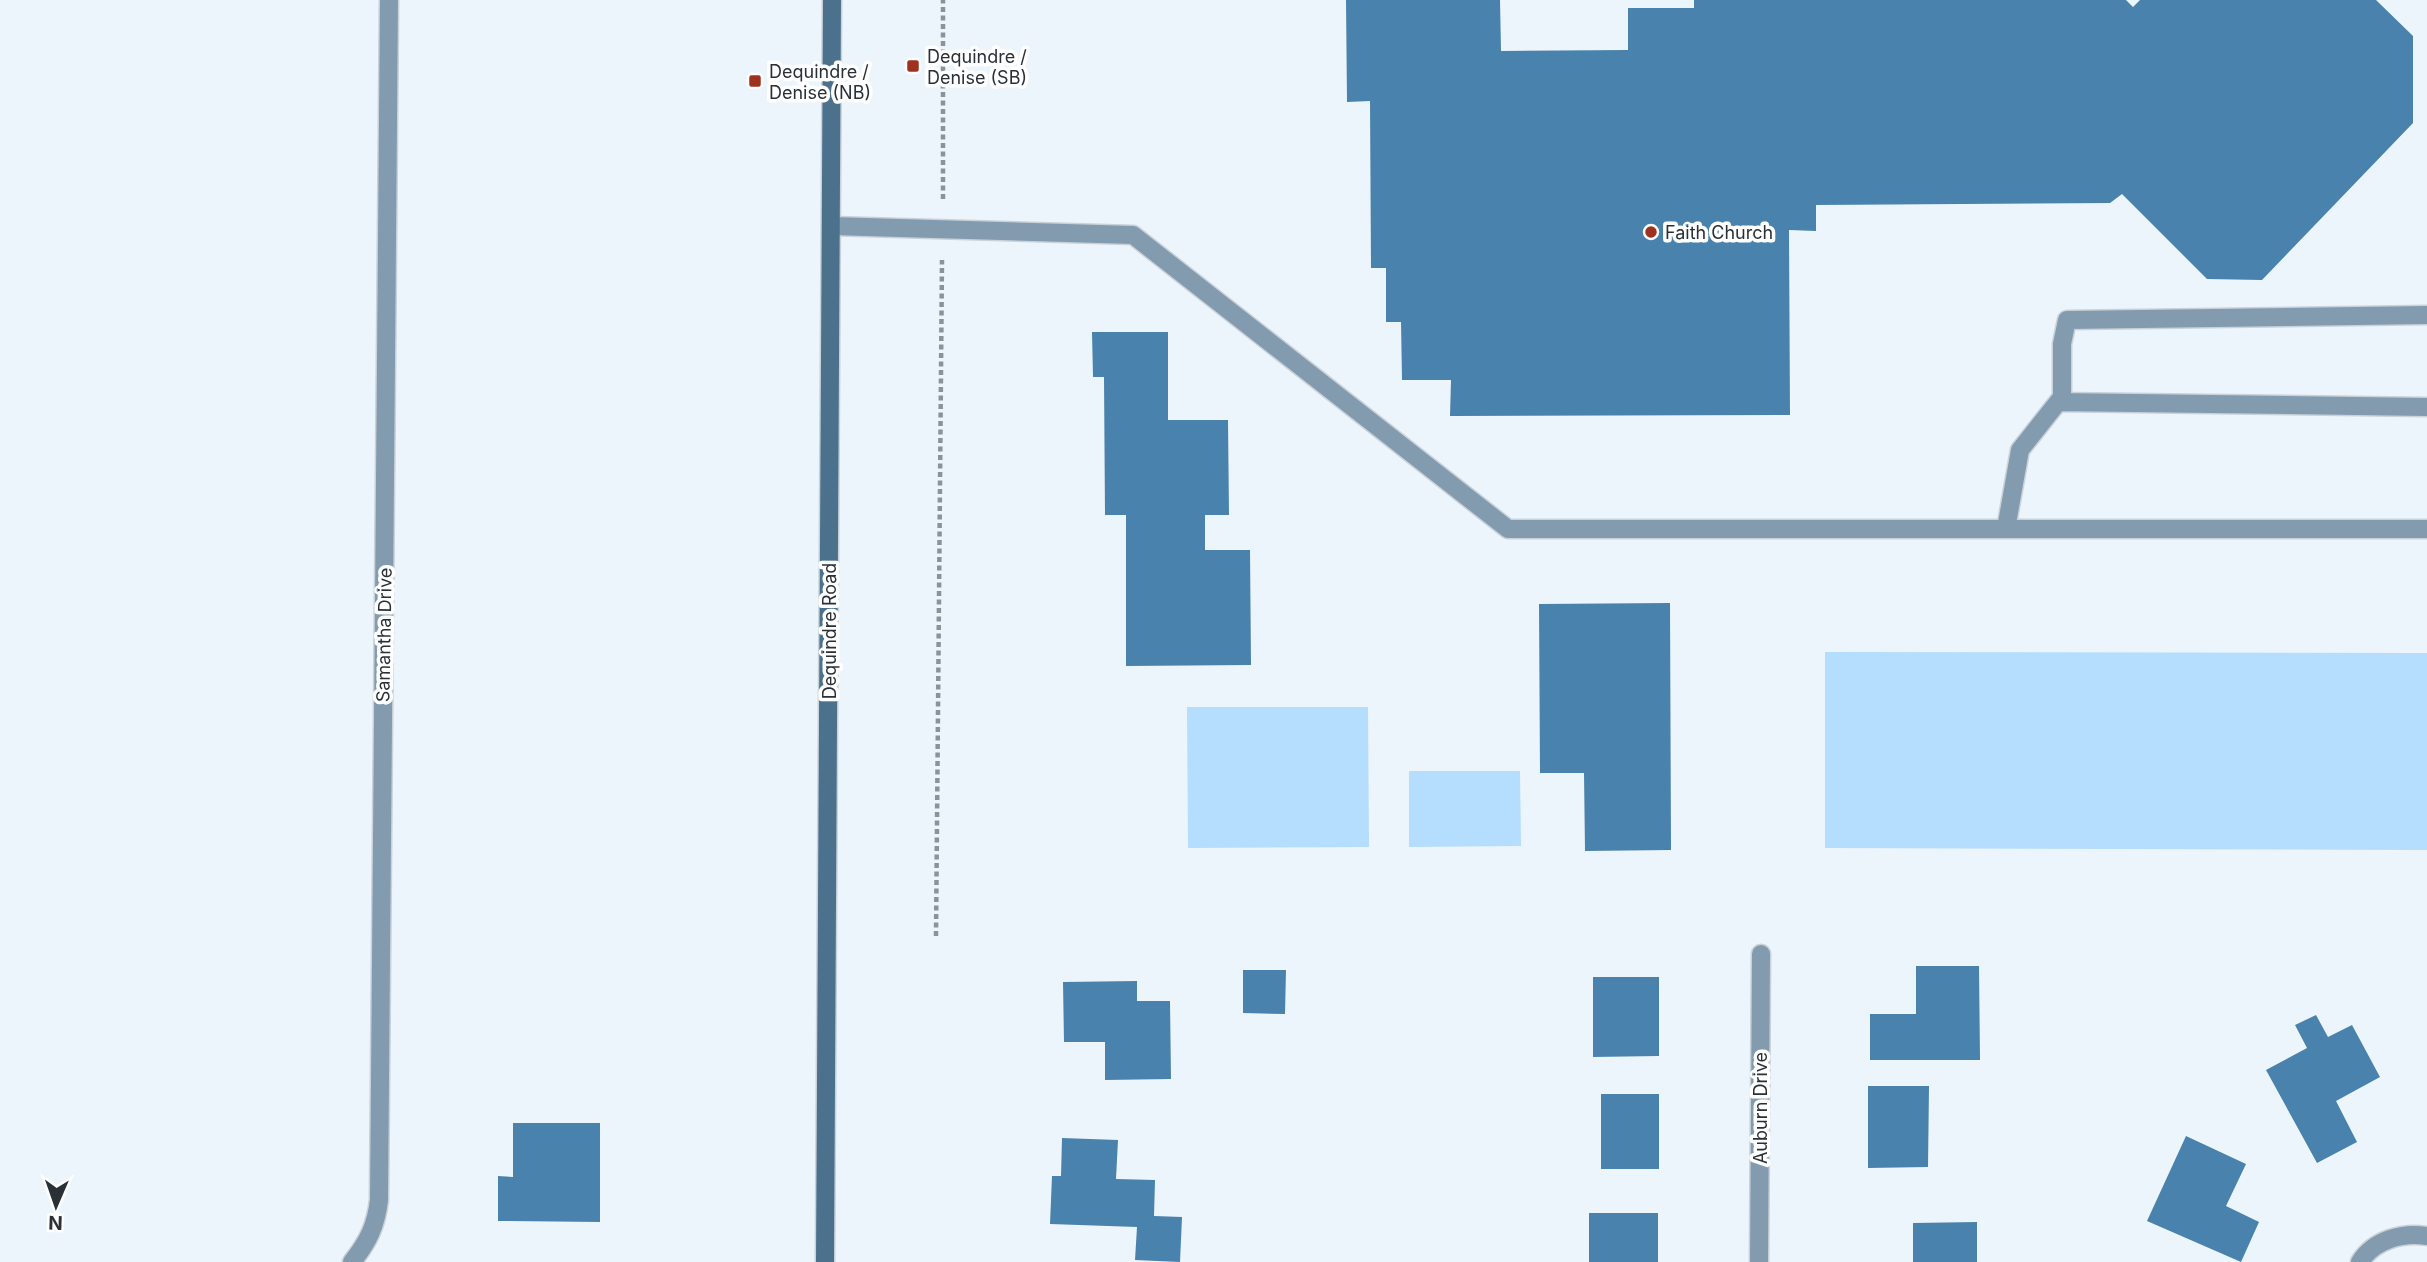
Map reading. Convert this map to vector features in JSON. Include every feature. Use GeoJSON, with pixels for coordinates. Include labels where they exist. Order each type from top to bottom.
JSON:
{"type":"FeatureCollection","features":[{"type":"Feature","properties":{"kind":"main road","name":"Dequindre Road"},"geometry":{"type":"LineString","coordinates":[[825,1262],[832,0]]}},
{"type":"Feature","properties":{"kind":"street","name":"Samantha Drive"},"geometry":{"type":"LineString","coordinates":[[352,1262],[367,1244],[376,1225],[379,1200],[389,0]]}},
{"type":"Feature","properties":{"kind":"street"},"geometry":{"type":"LineString","coordinates":[[832,226],[1133,235],[1508,529],[2427,529]]}},
{"type":"Feature","properties":{"kind":"street"},"geometry":{"type":"LineString","coordinates":[[2006,529],[2020,450],[2062,397],[2062,344],[2067,320],[2427,315]]}},
{"type":"Feature","properties":{"kind":"street"},"geometry":{"type":"LineString","coordinates":[[2058,402],[2427,407]]}},
{"type":"Feature","properties":{"kind":"street","name":"Auburn Drive"},"geometry":{"type":"LineString","coordinates":[[1759,1262],[1761,954]]}},
{"type":"Feature","properties":{"kind":"street"},"geometry":{"type":"LineString","coordinates":[[2360,1262],[2367,1252],[2383,1241],[2415,1234],[2427,1236]]}},
{"type":"Feature","properties":{"kind":"path"},"geometry":{"type":"LineString","coordinates":[[943,0],[943,200]]}},
{"type":"Feature","properties":{"kind":"path"},"geometry":{"type":"LineString","coordinates":[[936,936],[942,256]]}},
{"type":"Feature","properties":{"kind":"shaded area"},"geometry":{"type":"Polygon","coordinates":[[[1825,652],[2427,653],[2427,850],[1825,848],[1825,652]]]}},
{"type":"Feature","properties":{"kind":"shaded area"},"geometry":{"type":"Polygon","coordinates":[[[1187,707],[1368,707],[1369,847],[1188,848],[1187,707]]]}},
{"type":"Feature","properties":{"kind":"shaded area"},"geometry":{"type":"Polygon","coordinates":[[[1409,771],[1520,771],[1521,846],[1409,847],[1409,771]]]}},
{"type":"Feature","properties":{"kind":"building"},"geometry":{"type":"Polygon","coordinates":[[[1346,0],[1500,0],[1501,51],[1628,50],[1628,8],[1694,8],[1694,0],[2126,0],[2133,7],[2140,0],[2376,0],[2413,36],[2413,123],[2262,280],[2207,279],[2122,194],[2110,203],[1816,205],[1816,231],[1789,230],[1790,415],[1450,416],[1451,380],[1402,380],[1401,322],[1386,322],[1386,268],[1371,268],[1370,101],[1347,102],[1346,0]]]}},
{"type":"Feature","properties":{"kind":"building"},"geometry":{"type":"Polygon","coordinates":[[[1092,332],[1168,332],[1168,420],[1228,420],[1229,515],[1205,515],[1205,550],[1250,550],[1251,665],[1126,666],[1126,515],[1105,515],[1104,377],[1093,377],[1092,332]]]}},
{"type":"Feature","properties":{"kind":"building"},"geometry":{"type":"Polygon","coordinates":[[[1670,603],[1671,850],[1585,851],[1584,773],[1540,773],[1539,604],[1670,603]]]}},
{"type":"Feature","properties":{"kind":"building"},"geometry":{"type":"Polygon","coordinates":[[[1916,966],[1979,966],[1980,1060],[1870,1060],[1870,1014],[1916,1014],[1916,966]]]}},
{"type":"Feature","properties":{"kind":"building"},"geometry":{"type":"Polygon","coordinates":[[[1243,970],[1286,970],[1285,1014],[1243,1013],[1243,970]]]}},
{"type":"Feature","properties":{"kind":"building"},"geometry":{"type":"Polygon","coordinates":[[[1593,977],[1659,977],[1659,1056],[1593,1057],[1593,977]]]}},
{"type":"Feature","properties":{"kind":"building"},"geometry":{"type":"Polygon","coordinates":[[[1137,981],[1137,1001],[1170,1001],[1171,1079],[1105,1080],[1105,1042],[1064,1042],[1063,982],[1137,981]]]}},
{"type":"Feature","properties":{"kind":"building"},"geometry":{"type":"Polygon","coordinates":[[[2316,1015],[2328,1037],[2352,1025],[2380,1077],[2336,1101],[2357,1142],[2317,1163],[2266,1070],[2307,1048],[2295,1025],[2316,1015]]]}},
{"type":"Feature","properties":{"kind":"building"},"geometry":{"type":"Polygon","coordinates":[[[1868,1086],[1929,1086],[1928,1167],[1868,1168],[1868,1086]]]}},
{"type":"Feature","properties":{"kind":"building"},"geometry":{"type":"Polygon","coordinates":[[[1601,1094],[1659,1094],[1659,1169],[1601,1169],[1601,1094]]]}},
{"type":"Feature","properties":{"kind":"building"},"geometry":{"type":"Polygon","coordinates":[[[513,1123],[600,1123],[600,1222],[498,1221],[498,1176],[513,1177],[513,1123]]]}},
{"type":"Feature","properties":{"kind":"building"},"geometry":{"type":"Polygon","coordinates":[[[2186,1136],[2246,1164],[2226,1206],[2259,1222],[2241,1262],[2147,1221],[2186,1136]]]}},
{"type":"Feature","properties":{"kind":"building"},"geometry":{"type":"Polygon","coordinates":[[[1062,1138],[1118,1140],[1116,1179],[1155,1180],[1154,1216],[1182,1217],[1180,1262],[1135,1260],[1137,1227],[1050,1224],[1052,1176],[1061,1176],[1062,1138]]]}},
{"type":"Feature","properties":{"kind":"building"},"geometry":{"type":"Polygon","coordinates":[[[1589,1213],[1658,1213],[1658,1262],[1589,1262],[1589,1213]]]}},
{"type":"Feature","properties":{"kind":"building"},"geometry":{"type":"Polygon","coordinates":[[[1977,1222],[1977,1262],[1913,1262],[1913,1223],[1977,1222]]]}},
{"type":"Feature","properties":{"kind":"place","name":"Dequindre / Denise (SB)"},"geometry":{"type":"Point","coordinates":[913,66]}},
{"type":"Feature","properties":{"kind":"place","name":"Dequindre / Denise (NB)"},"geometry":{"type":"Point","coordinates":[755,81]}},
{"type":"Feature","properties":{"kind":"place","name":"Faith Church"},"geometry":{"type":"Point","coordinates":[1651,232]}}]}
